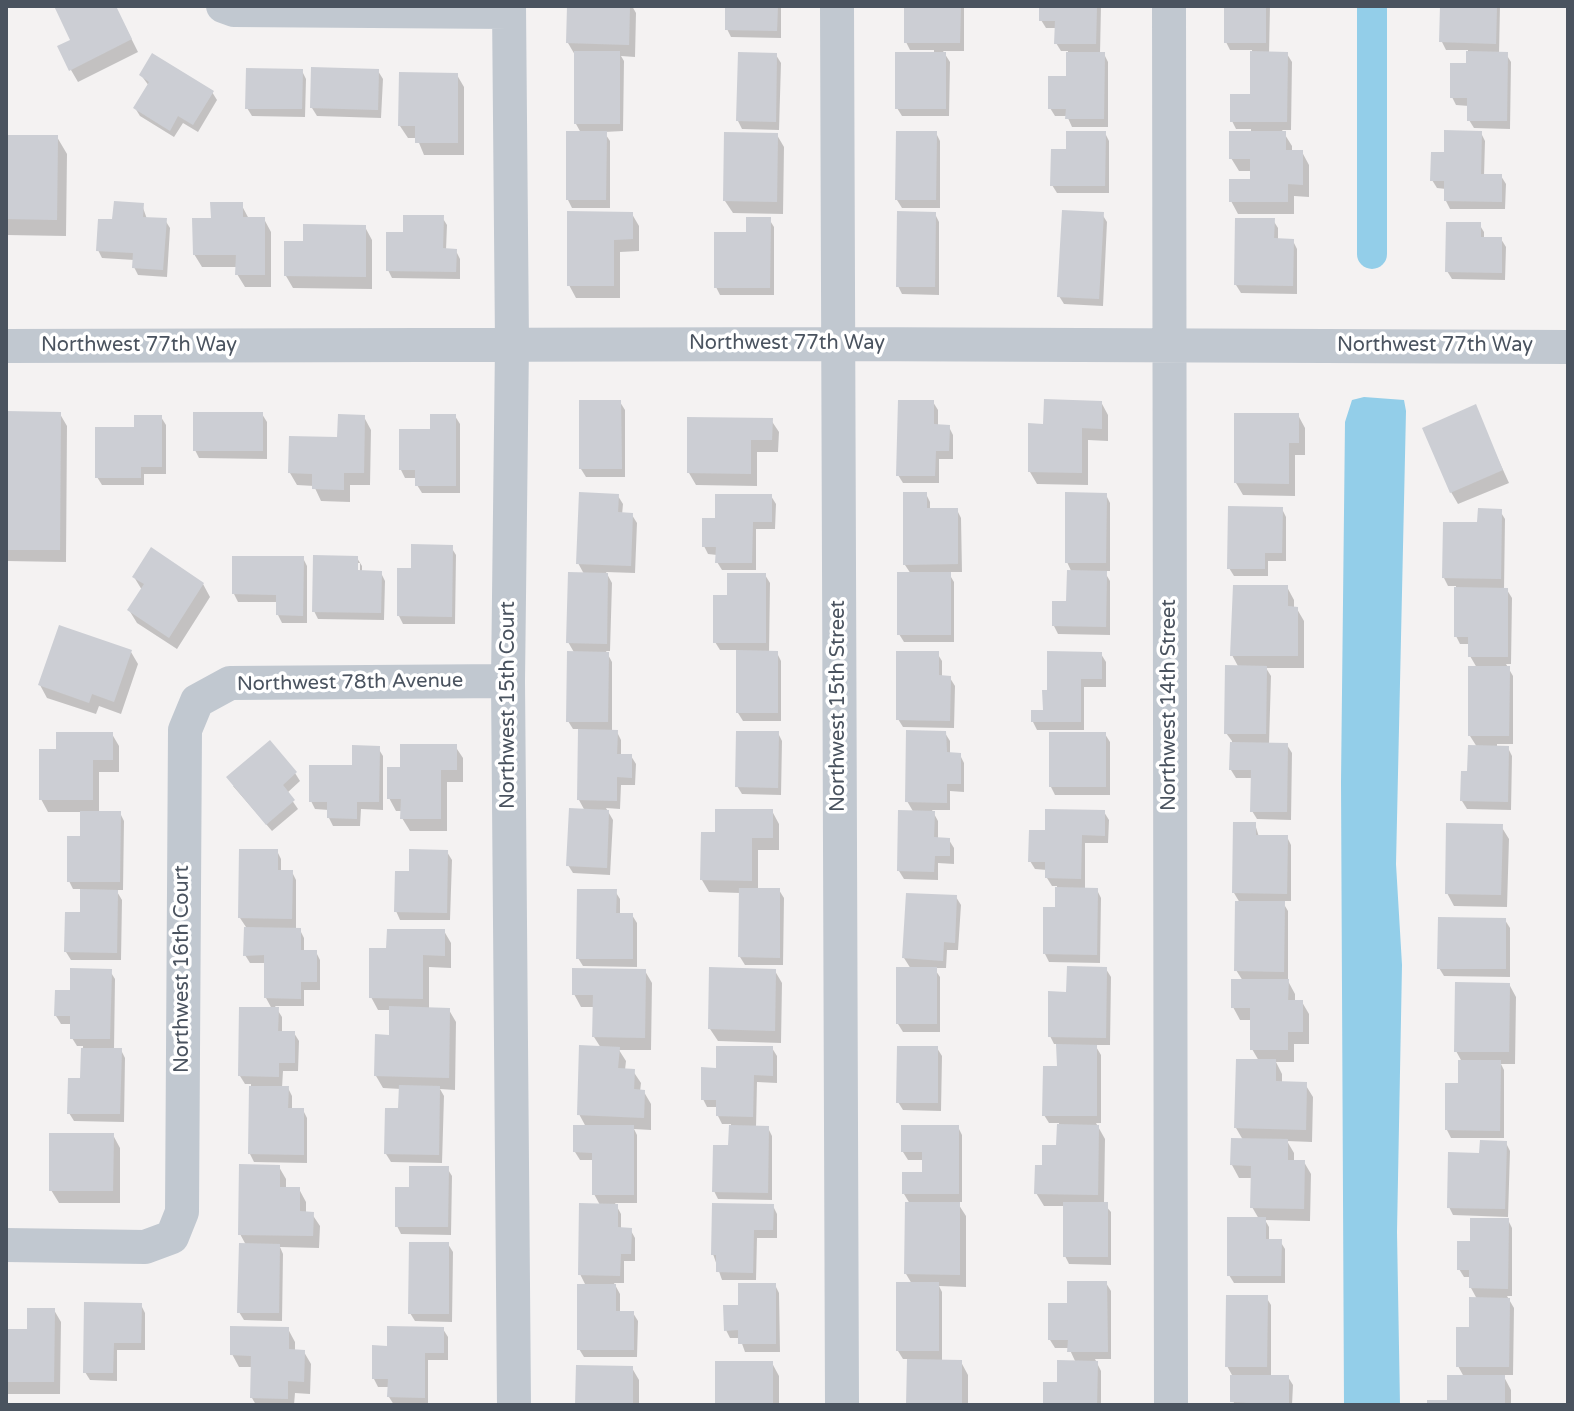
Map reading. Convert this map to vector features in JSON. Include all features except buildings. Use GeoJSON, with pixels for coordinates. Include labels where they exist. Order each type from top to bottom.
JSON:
{"type":"FeatureCollection","features":[{"type":"Feature","properties":{"kind":"street"},"geometry":{"type":"LineString","coordinates":[[223,6],[234,10],[509,9]]}},
{"type":"Feature","properties":{"kind":"street","name":"Northwest 15th Street"},"geometry":{"type":"LineString","coordinates":[[837,6],[842,1405]]}},
{"type":"Feature","properties":{"kind":"street","name":"Northwest 14th Street"},"geometry":{"type":"LineString","coordinates":[[1169,6],[1171,1405]]}},
{"type":"Feature","properties":{"kind":"street","name":"Northwest 15th Court"},"geometry":{"type":"LineString","coordinates":[[509,9],[512,344],[508,681],[514,1405]]}},
{"type":"Feature","properties":{"kind":"street","name":"Northwest 77th Way"},"geometry":{"type":"LineString","coordinates":[[6,346],[837,344],[1568,347]]}},
{"type":"Feature","properties":{"kind":"street","name":"Northwest 78th Avenue"},"geometry":{"type":"LineString","coordinates":[[197,701],[230,683],[508,681]]}},
{"type":"Feature","properties":{"kind":"street","name":"Northwest 16th Court"},"geometry":{"type":"LineString","coordinates":[[6,1245],[145,1247],[172,1237],[182,1212],[185,730],[197,701]]}},
{"type":"Feature","properties":{"kind":"water"},"geometry":{"type":"Polygon","coordinates":[[[1364,397],[1404,400],[1406,411],[1396,864],[1402,965],[1397,1232],[1400,1405],[1344,1405],[1341,782],[1345,422],[1352,400],[1364,397]]]}},
{"type":"Feature","properties":{"kind":"waterway"},"geometry":{"type":"LineString","coordinates":[[1372,6],[1372,254]]}}]}
